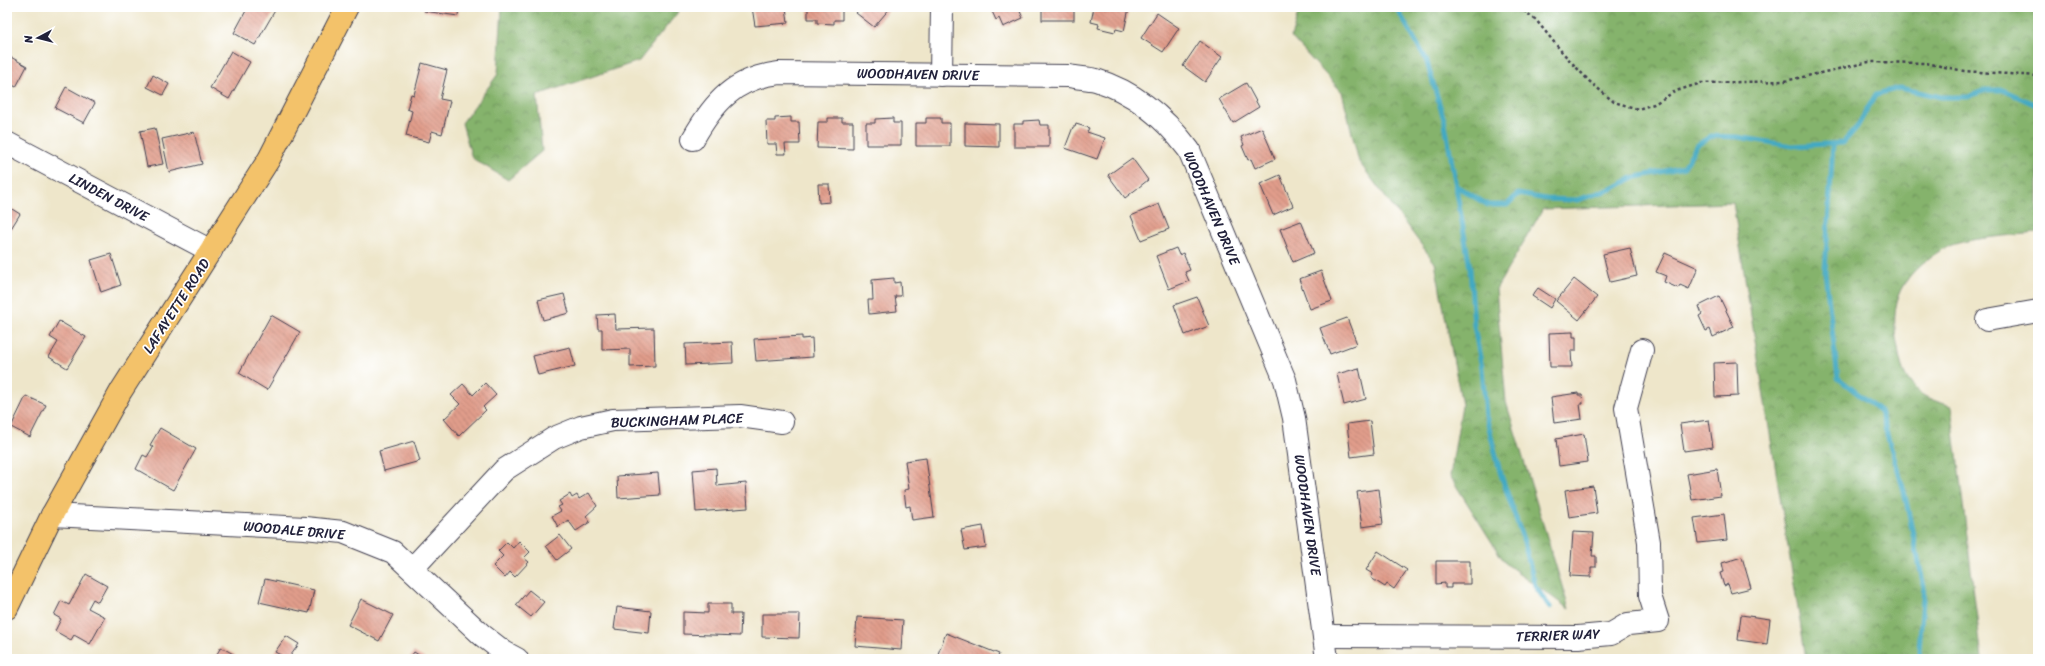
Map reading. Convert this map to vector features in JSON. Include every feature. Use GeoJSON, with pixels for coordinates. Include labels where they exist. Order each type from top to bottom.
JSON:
{"type":"FeatureCollection","features":[{"type":"Feature","properties":{"kind":"main road","name":"LAFAYETTE ROAD"},"geometry":{"type":"LineString","coordinates":[[7,608],[52,515],[121,391],[269,159],[347,7]]}},
{"type":"Feature","properties":{"kind":"street"},"geometry":{"type":"LineString","coordinates":[[941,75],[942,7]]}},
{"type":"Feature","properties":{"kind":"street","name":"WOODHAVEN DRIVE"},"geometry":{"type":"LineString","coordinates":[[693,139],[707,115],[725,96],[738,86],[760,75],[779,73],[1069,76],[1096,80],[1128,94],[1162,118],[1189,150],[1285,380],[1294,418],[1327,659]]}},
{"type":"Feature","properties":{"kind":"street","name":"LINDEN DRIVE"},"geometry":{"type":"LineString","coordinates":[[7,143],[211,251]]}},
{"type":"Feature","properties":{"kind":"street"},"geometry":{"type":"LineString","coordinates":[[1987,320],[2038,311]]}},
{"type":"Feature","properties":{"kind":"street","name":"TERRIER WAY"},"geometry":{"type":"LineString","coordinates":[[1324,636],[1578,637],[1610,634],[1628,624],[1658,621],[1650,596],[1648,542],[1626,408],[1642,350]]}},
{"type":"Feature","properties":{"kind":"street","name":"BUCKINGHAM PLACE"},"geometry":{"type":"LineString","coordinates":[[412,569],[504,470],[554,438],[581,427],[612,420],[740,416],[782,422]]}},
{"type":"Feature","properties":{"kind":"street","name":"WOODALE DRIVE"},"geometry":{"type":"LineString","coordinates":[[52,515],[305,528],[343,532],[394,552],[467,622],[507,657]]}},
{"type":"Feature","properties":{"kind":"path"},"geometry":{"type":"LineString","coordinates":[[1520,7],[1536,20],[1562,52],[1589,81],[1614,102],[1638,109],[1654,104],[1676,91],[1701,83],[1785,81],[1869,62],[1926,63],[1964,71],[2038,76]]}},
{"type":"Feature","properties":{"kind":"green space"},"geometry":{"type":"Polygon","coordinates":[[[502,7],[682,7],[639,61],[537,95],[542,151],[508,180],[472,158],[462,123],[498,74],[502,7]]]}},
{"type":"Feature","properties":{"kind":"green space"},"geometry":{"type":"Polygon","coordinates":[[[1300,7],[2038,7],[2038,233],[1977,239],[1945,248],[1930,257],[1918,267],[1909,278],[1902,289],[1897,302],[1895,316],[1895,332],[1900,361],[1908,380],[1923,395],[1932,400],[1951,406],[1982,659],[1806,659],[1733,203],[1543,209],[1496,289],[1506,402],[1569,609],[1505,563],[1450,476],[1462,405],[1435,263],[1359,162],[1342,92],[1291,37],[1300,7]]]}},
{"type":"Feature","properties":{"kind":"building"},"geometry":{"type":"Polygon","coordinates":[[[248,7],[277,7],[255,45],[234,33],[248,7]]]}},
{"type":"Feature","properties":{"kind":"building"},"geometry":{"type":"Polygon","coordinates":[[[424,7],[459,7],[458,16],[424,11],[424,7]]]}},
{"type":"Feature","properties":{"kind":"building"},"geometry":{"type":"Polygon","coordinates":[[[752,7],[786,7],[788,23],[755,26],[752,7]]]}},
{"type":"Feature","properties":{"kind":"building"},"geometry":{"type":"Polygon","coordinates":[[[808,7],[842,7],[842,20],[834,20],[834,24],[817,23],[817,19],[808,19],[808,7]]]}},
{"type":"Feature","properties":{"kind":"building"},"geometry":{"type":"Polygon","coordinates":[[[861,7],[891,7],[874,27],[856,13],[861,7]]]}},
{"type":"Feature","properties":{"kind":"building"},"geometry":{"type":"Polygon","coordinates":[[[990,7],[1018,7],[1023,18],[1003,27],[999,18],[996,20],[990,7]]]}},
{"type":"Feature","properties":{"kind":"building"},"geometry":{"type":"Polygon","coordinates":[[[1042,7],[1074,7],[1074,20],[1042,20],[1042,7]]]}},
{"type":"Feature","properties":{"kind":"building"},"geometry":{"type":"Polygon","coordinates":[[[1094,7],[1129,8],[1124,31],[1116,29],[1115,32],[1098,28],[1099,24],[1091,22],[1094,7]]]}},
{"type":"Feature","properties":{"kind":"building"},"geometry":{"type":"Polygon","coordinates":[[[1157,13],[1179,28],[1163,52],[1141,38],[1157,13]]]}},
{"type":"Feature","properties":{"kind":"building"},"geometry":{"type":"Polygon","coordinates":[[[1200,41],[1222,57],[1205,82],[1183,66],[1200,41]]]}},
{"type":"Feature","properties":{"kind":"building"},"geometry":{"type":"Polygon","coordinates":[[[231,51],[250,62],[229,99],[210,88],[231,51]]]}},
{"type":"Feature","properties":{"kind":"building"},"geometry":{"type":"Polygon","coordinates":[[[7,55],[27,66],[16,87],[7,82],[7,55]]]}},
{"type":"Feature","properties":{"kind":"building"},"geometry":{"type":"Polygon","coordinates":[[[422,63],[447,70],[440,99],[450,101],[442,134],[432,131],[429,142],[406,136],[412,111],[407,109],[411,94],[414,95],[422,63]]]}},
{"type":"Feature","properties":{"kind":"building"},"geometry":{"type":"Polygon","coordinates":[[[153,75],[169,84],[163,95],[147,87],[153,75]]]}},
{"type":"Feature","properties":{"kind":"building"},"geometry":{"type":"Polygon","coordinates":[[[1246,83],[1259,107],[1233,123],[1219,99],[1246,83]]]}},
{"type":"Feature","properties":{"kind":"building"},"geometry":{"type":"Polygon","coordinates":[[[66,87],[95,103],[84,123],[55,108],[66,87]]]}},
{"type":"Feature","properties":{"kind":"building"},"geometry":{"type":"Polygon","coordinates":[[[791,117],[791,122],[799,122],[800,144],[785,144],[786,154],[777,154],[776,144],[767,144],[766,121],[775,121],[775,118],[791,117]]]}},
{"type":"Feature","properties":{"kind":"building"},"geometry":{"type":"Polygon","coordinates":[[[828,118],[842,118],[842,122],[853,122],[853,149],[817,148],[818,122],[828,122],[828,118]]]}},
{"type":"Feature","properties":{"kind":"building"},"geometry":{"type":"Polygon","coordinates":[[[893,118],[893,123],[901,123],[901,145],[866,145],[866,123],[875,123],[875,119],[893,118]]]}},
{"type":"Feature","properties":{"kind":"building"},"geometry":{"type":"Polygon","coordinates":[[[926,118],[941,118],[941,123],[950,123],[950,146],[916,146],[916,123],[926,123],[926,118]]]}},
{"type":"Feature","properties":{"kind":"building"},"geometry":{"type":"Polygon","coordinates":[[[1039,120],[1040,125],[1049,125],[1049,147],[1014,147],[1014,124],[1023,124],[1023,121],[1039,120]]]}},
{"type":"Feature","properties":{"kind":"building"},"geometry":{"type":"Polygon","coordinates":[[[965,123],[999,124],[999,147],[965,146],[965,123]]]}},
{"type":"Feature","properties":{"kind":"building"},"geometry":{"type":"Polygon","coordinates":[[[1076,124],[1089,128],[1087,132],[1105,138],[1097,159],[1065,148],[1073,127],[1075,127],[1076,124]]]}},
{"type":"Feature","properties":{"kind":"building"},"geometry":{"type":"Polygon","coordinates":[[[155,128],[163,164],[147,167],[140,131],[155,128]]]}},
{"type":"Feature","properties":{"kind":"building"},"geometry":{"type":"Polygon","coordinates":[[[1262,128],[1275,159],[1255,168],[1251,159],[1248,160],[1242,146],[1244,145],[1241,137],[1262,128]]]}},
{"type":"Feature","properties":{"kind":"building"},"geometry":{"type":"Polygon","coordinates":[[[194,132],[202,164],[169,172],[162,139],[194,132]]]}},
{"type":"Feature","properties":{"kind":"building"},"geometry":{"type":"Polygon","coordinates":[[[1132,158],[1148,180],[1125,198],[1108,175],[1132,158]]]}},
{"type":"Feature","properties":{"kind":"building"},"geometry":{"type":"Polygon","coordinates":[[[1280,175],[1293,206],[1273,215],[1260,184],[1280,175]]]}},
{"type":"Feature","properties":{"kind":"building"},"geometry":{"type":"Polygon","coordinates":[[[818,184],[829,184],[830,202],[819,203],[818,184]]]}},
{"type":"Feature","properties":{"kind":"building"},"geometry":{"type":"Polygon","coordinates":[[[1159,204],[1169,229],[1141,240],[1131,216],[1159,204]]]}},
{"type":"Feature","properties":{"kind":"building"},"geometry":{"type":"Polygon","coordinates":[[[7,206],[20,214],[7,235],[7,206]]]}},
{"type":"Feature","properties":{"kind":"building"},"geometry":{"type":"Polygon","coordinates":[[[1301,221],[1314,253],[1293,262],[1280,229],[1301,221]]]}},
{"type":"Feature","properties":{"kind":"building"},"geometry":{"type":"Polygon","coordinates":[[[1176,248],[1179,255],[1183,253],[1190,270],[1185,272],[1189,281],[1169,289],[1156,256],[1176,248]]]}},
{"type":"Feature","properties":{"kind":"building"},"geometry":{"type":"Polygon","coordinates":[[[1630,248],[1637,276],[1610,282],[1603,254],[1630,248]]]}},
{"type":"Feature","properties":{"kind":"building"},"geometry":{"type":"Polygon","coordinates":[[[1665,253],[1698,268],[1689,289],[1680,285],[1678,288],[1664,282],[1666,276],[1656,272],[1665,253]]]}},
{"type":"Feature","properties":{"kind":"building"},"geometry":{"type":"Polygon","coordinates":[[[111,254],[121,285],[101,292],[91,260],[111,254]]]}},
{"type":"Feature","properties":{"kind":"building"},"geometry":{"type":"Polygon","coordinates":[[[1321,271],[1332,301],[1310,309],[1299,279],[1321,271]]]}},
{"type":"Feature","properties":{"kind":"building"},"geometry":{"type":"Polygon","coordinates":[[[894,278],[894,283],[900,282],[901,296],[895,296],[897,311],[869,314],[868,300],[873,300],[872,280],[894,278]]]}},
{"type":"Feature","properties":{"kind":"building"},"geometry":{"type":"Polygon","coordinates":[[[1574,279],[1597,297],[1579,320],[1556,301],[1574,279]]]}},
{"type":"Feature","properties":{"kind":"building"},"geometry":{"type":"Polygon","coordinates":[[[1538,288],[1555,299],[1550,308],[1532,296],[1538,288]]]}},
{"type":"Feature","properties":{"kind":"building"},"geometry":{"type":"Polygon","coordinates":[[[564,294],[569,313],[543,320],[538,300],[564,294]]]}},
{"type":"Feature","properties":{"kind":"building"},"geometry":{"type":"Polygon","coordinates":[[[1719,296],[1734,327],[1713,337],[1710,329],[1706,331],[1699,316],[1702,314],[1699,306],[1719,296]]]}},
{"type":"Feature","properties":{"kind":"building"},"geometry":{"type":"Polygon","coordinates":[[[1197,297],[1209,326],[1185,335],[1174,305],[1197,297]]]}},
{"type":"Feature","properties":{"kind":"building"},"geometry":{"type":"Polygon","coordinates":[[[615,314],[616,329],[654,328],[655,366],[630,367],[630,349],[602,350],[602,329],[598,329],[597,315],[615,314]]]}},
{"type":"Feature","properties":{"kind":"building"},"geometry":{"type":"Polygon","coordinates":[[[271,315],[300,332],[267,390],[239,373],[271,315]]]}},
{"type":"Feature","properties":{"kind":"building"},"geometry":{"type":"Polygon","coordinates":[[[1347,318],[1357,344],[1330,354],[1320,328],[1347,318]]]}},
{"type":"Feature","properties":{"kind":"building"},"geometry":{"type":"Polygon","coordinates":[[[59,321],[86,337],[67,368],[49,357],[58,342],[50,337],[59,321]]]}},
{"type":"Feature","properties":{"kind":"building"},"geometry":{"type":"Polygon","coordinates":[[[1573,332],[1573,337],[1576,337],[1576,351],[1571,351],[1572,367],[1550,367],[1549,333],[1573,332]]]}},
{"type":"Feature","properties":{"kind":"building"},"geometry":{"type":"Polygon","coordinates":[[[802,336],[802,339],[812,338],[813,357],[756,361],[754,339],[802,336]]]}},
{"type":"Feature","properties":{"kind":"building"},"geometry":{"type":"Polygon","coordinates":[[[732,342],[733,363],[686,365],[685,344],[732,342]]]}},
{"type":"Feature","properties":{"kind":"building"},"geometry":{"type":"Polygon","coordinates":[[[570,347],[575,366],[538,375],[533,356],[570,347]]]}},
{"type":"Feature","properties":{"kind":"building"},"geometry":{"type":"Polygon","coordinates":[[[1737,362],[1738,396],[1715,397],[1714,363],[1737,362]]]}},
{"type":"Feature","properties":{"kind":"building"},"geometry":{"type":"Polygon","coordinates":[[[1359,368],[1366,399],[1344,405],[1337,374],[1359,368]]]}},
{"type":"Feature","properties":{"kind":"building"},"geometry":{"type":"Polygon","coordinates":[[[485,383],[496,395],[483,407],[486,410],[459,436],[444,419],[460,404],[451,395],[463,384],[473,395],[485,383]]]}},
{"type":"Feature","properties":{"kind":"building"},"geometry":{"type":"Polygon","coordinates":[[[1578,393],[1578,395],[1582,395],[1583,404],[1580,404],[1582,419],[1554,423],[1551,397],[1578,393]]]}},
{"type":"Feature","properties":{"kind":"building"},"geometry":{"type":"Polygon","coordinates":[[[26,396],[46,405],[30,437],[11,427],[26,396]]]}},
{"type":"Feature","properties":{"kind":"building"},"geometry":{"type":"Polygon","coordinates":[[[1709,420],[1713,447],[1684,451],[1680,424],[1709,420]]]}},
{"type":"Feature","properties":{"kind":"building"},"geometry":{"type":"Polygon","coordinates":[[[1370,421],[1374,454],[1351,457],[1347,424],[1370,421]]]}},
{"type":"Feature","properties":{"kind":"building"},"geometry":{"type":"Polygon","coordinates":[[[160,428],[196,449],[173,490],[136,469],[143,455],[147,457],[153,447],[150,445],[160,428]]]}},
{"type":"Feature","properties":{"kind":"building"},"geometry":{"type":"Polygon","coordinates":[[[1584,434],[1588,462],[1559,466],[1556,439],[1584,434]]]}},
{"type":"Feature","properties":{"kind":"building"},"geometry":{"type":"Polygon","coordinates":[[[414,441],[420,461],[384,471],[379,451],[414,441]]]}},
{"type":"Feature","properties":{"kind":"building"},"geometry":{"type":"Polygon","coordinates":[[[926,458],[934,517],[912,520],[910,506],[906,507],[904,490],[909,489],[905,461],[926,458]]]}},
{"type":"Feature","properties":{"kind":"building"},"geometry":{"type":"Polygon","coordinates":[[[716,468],[717,486],[746,483],[748,508],[696,512],[693,470],[716,468]]]}},
{"type":"Feature","properties":{"kind":"building"},"geometry":{"type":"Polygon","coordinates":[[[1717,469],[1721,496],[1692,500],[1687,474],[1717,469]]]}},
{"type":"Feature","properties":{"kind":"building"},"geometry":{"type":"Polygon","coordinates":[[[658,473],[660,495],[618,498],[617,476],[658,473]]]}},
{"type":"Feature","properties":{"kind":"building"},"geometry":{"type":"Polygon","coordinates":[[[1593,486],[1597,513],[1569,517],[1565,490],[1593,486]]]}},
{"type":"Feature","properties":{"kind":"building"},"geometry":{"type":"Polygon","coordinates":[[[1379,489],[1383,524],[1362,527],[1357,492],[1379,489]]]}},
{"type":"Feature","properties":{"kind":"building"},"geometry":{"type":"Polygon","coordinates":[[[589,493],[597,506],[586,516],[590,522],[576,531],[568,520],[558,527],[552,516],[561,511],[558,507],[562,505],[559,501],[570,494],[572,498],[577,495],[579,499],[589,493]]]}},
{"type":"Feature","properties":{"kind":"building"},"geometry":{"type":"Polygon","coordinates":[[[1724,514],[1727,540],[1698,543],[1694,518],[1724,514]]]}},
{"type":"Feature","properties":{"kind":"building"},"geometry":{"type":"Polygon","coordinates":[[[983,526],[986,547],[965,550],[961,530],[983,526]]]}},
{"type":"Feature","properties":{"kind":"building"},"geometry":{"type":"Polygon","coordinates":[[[1573,532],[1594,533],[1592,556],[1596,556],[1596,567],[1591,567],[1591,577],[1570,576],[1573,532]]]}},
{"type":"Feature","properties":{"kind":"building"},"geometry":{"type":"Polygon","coordinates":[[[560,535],[571,549],[557,560],[546,546],[560,535]]]}},
{"type":"Feature","properties":{"kind":"building"},"geometry":{"type":"Polygon","coordinates":[[[519,541],[530,552],[524,558],[529,562],[515,577],[510,572],[505,578],[493,566],[503,556],[498,551],[507,542],[513,548],[519,541]]]}},
{"type":"Feature","properties":{"kind":"building"},"geometry":{"type":"Polygon","coordinates":[[[1378,551],[1407,570],[1394,589],[1387,584],[1385,587],[1371,578],[1373,574],[1366,570],[1378,551]]]}},
{"type":"Feature","properties":{"kind":"building"},"geometry":{"type":"Polygon","coordinates":[[[1742,557],[1751,588],[1731,593],[1728,584],[1724,586],[1720,573],[1724,572],[1722,563],[1742,557]]]}},
{"type":"Feature","properties":{"kind":"building"},"geometry":{"type":"Polygon","coordinates":[[[1436,561],[1470,561],[1470,584],[1451,584],[1451,588],[1445,588],[1445,583],[1436,584],[1436,561]]]}},
{"type":"Feature","properties":{"kind":"building"},"geometry":{"type":"Polygon","coordinates":[[[86,574],[107,586],[98,602],[93,599],[88,608],[105,617],[90,644],[74,635],[71,640],[55,631],[61,619],[54,615],[61,601],[69,605],[86,574]]]}},
{"type":"Feature","properties":{"kind":"building"},"geometry":{"type":"Polygon","coordinates":[[[265,579],[314,590],[309,613],[259,602],[265,579]]]}},
{"type":"Feature","properties":{"kind":"building"},"geometry":{"type":"Polygon","coordinates":[[[529,590],[544,602],[531,617],[516,605],[529,590]]]}},
{"type":"Feature","properties":{"kind":"building"},"geometry":{"type":"Polygon","coordinates":[[[361,599],[393,615],[379,641],[348,625],[361,599]]]}},
{"type":"Feature","properties":{"kind":"building"},"geometry":{"type":"Polygon","coordinates":[[[708,604],[731,604],[731,614],[741,614],[740,636],[683,634],[683,612],[708,613],[708,604]]]}},
{"type":"Feature","properties":{"kind":"building"},"geometry":{"type":"Polygon","coordinates":[[[617,607],[651,611],[649,633],[614,629],[617,607]]]}},
{"type":"Feature","properties":{"kind":"building"},"geometry":{"type":"Polygon","coordinates":[[[762,614],[800,614],[799,638],[762,637],[762,614]]]}},
{"type":"Feature","properties":{"kind":"building"},"geometry":{"type":"Polygon","coordinates":[[[1741,615],[1770,619],[1767,644],[1738,640],[1741,615]]]}},
{"type":"Feature","properties":{"kind":"building"},"geometry":{"type":"Polygon","coordinates":[[[857,617],[903,620],[901,650],[855,646],[857,617]]]}},
{"type":"Feature","properties":{"kind":"building"},"geometry":{"type":"Polygon","coordinates":[[[946,633],[999,654],[997,659],[936,659],[946,633]]]}},
{"type":"Feature","properties":{"kind":"building"},"geometry":{"type":"Polygon","coordinates":[[[286,636],[299,644],[288,659],[275,652],[286,636]]]}},
{"type":"Feature","properties":{"kind":"building"},"geometry":{"type":"Polygon","coordinates":[[[221,647],[235,655],[233,659],[214,659],[221,647]]]}},
{"type":"Feature","properties":{"kind":"building"},"geometry":{"type":"Polygon","coordinates":[[[414,652],[425,659],[409,659],[414,652]]]}},
{"type":"Feature","properties":{"kind":"waterway"},"geometry":{"type":"LineString","coordinates":[[1396,7],[1426,59],[1445,123],[1470,268],[1474,326],[1482,368],[1486,416],[1500,472],[1524,542],[1535,586],[1550,607]]}},
{"type":"Feature","properties":{"kind":"waterway"},"geometry":{"type":"LineString","coordinates":[[1456,186],[1488,205],[1507,205],[1518,194],[1546,199],[1577,200],[1614,188],[1632,178],[1684,167],[1696,146],[1711,136],[1738,137],[1792,146],[1843,143],[1857,127],[1876,94],[1900,88],[1941,97],[1968,97],[1985,90],[2003,90],[2038,106]]}},
{"type":"Feature","properties":{"kind":"waterway"},"geometry":{"type":"LineString","coordinates":[[1833,144],[1825,272],[1838,378],[1880,411],[1904,491],[1924,587],[1919,650],[1920,659]]}}]}
